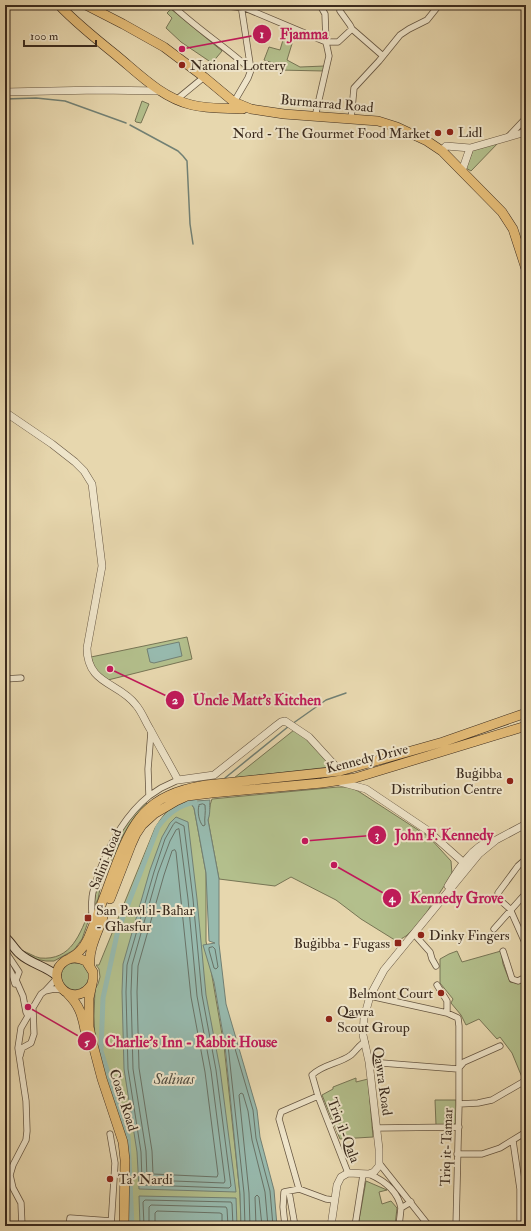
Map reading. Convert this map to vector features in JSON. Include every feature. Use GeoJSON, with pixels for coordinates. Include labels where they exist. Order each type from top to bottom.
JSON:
{"type":"FeatureCollection","features":[{"type":"Feature","properties":{"kind":"main road"},"geometry":{"type":"LineString","coordinates":[[59,5],[144,79],[176,100],[192,105],[251,109]]}},
{"type":"Feature","properties":{"kind":"main road","name":"Burmarrad Road"},"geometry":{"type":"LineString","coordinates":[[86,5],[164,47],[234,102],[251,109],[315,117],[378,121],[397,127],[427,141],[442,151],[494,202],[508,220],[516,236],[526,269]]}},
{"type":"Feature","properties":{"kind":"main road","name":"Kennedy Drive"},"geometry":{"type":"LineString","coordinates":[[187,792],[340,770],[443,742],[526,713]]}},
{"type":"Feature","properties":{"kind":"main road","name":"Kennedy Drive"},"geometry":{"type":"LineString","coordinates":[[187,792],[338,782],[366,775],[526,726]]}},
{"type":"Feature","properties":{"kind":"main road","name":"Salini Road"},"geometry":{"type":"LineString","coordinates":[[67,960],[81,950],[88,939],[130,832],[143,813],[169,794],[187,792]]}},
{"type":"Feature","properties":{"kind":"main road","name":"Salini Road"},"geometry":{"type":"LineString","coordinates":[[90,966],[89,961],[91,949],[136,834],[142,825],[154,814],[187,792]]}},
{"type":"Feature","properties":{"kind":"main road"},"geometry":{"type":"LineString","coordinates":[[5,937],[20,954],[50,970],[57,977]]}},
{"type":"Feature","properties":{"kind":"main road"},"geometry":{"type":"LineString","coordinates":[[41,966],[51,966],[67,960],[81,958],[86,961],[93,972],[93,979],[92,984],[84,993],[75,995],[65,992],[58,984],[58,970],[67,960]]}},
{"type":"Feature","properties":{"kind":"main road","name":"Coast Road"},"geometry":{"type":"LineString","coordinates":[[92,984],[89,998],[89,1027],[102,1079],[123,1142],[125,1160],[124,1226]]}},
{"type":"Feature","properties":{"kind":"main road","name":"Coast Road"},"geometry":{"type":"LineString","coordinates":[[65,992],[76,1002],[81,1013],[95,1071],[120,1148],[122,1166],[121,1226]]}},
{"type":"Feature","properties":{"kind":"street"},"geometry":{"type":"LineString","coordinates":[[172,5],[191,23],[251,70]]}},
{"type":"Feature","properties":{"kind":"street"},"geometry":{"type":"LineString","coordinates":[[218,5],[241,6],[326,42],[338,42],[352,29]]}},
{"type":"Feature","properties":{"kind":"street"},"geometry":{"type":"LineString","coordinates":[[315,117],[329,56],[326,42],[325,14],[320,5]]}},
{"type":"Feature","properties":{"kind":"street"},"geometry":{"type":"LineString","coordinates":[[351,119],[354,88],[400,35],[409,28],[427,20],[439,5]]}},
{"type":"Feature","properties":{"kind":"street"},"geometry":{"type":"LineString","coordinates":[[234,102],[251,70],[241,6]]}},
{"type":"Feature","properties":{"kind":"street"},"geometry":{"type":"LineString","coordinates":[[340,11],[352,29],[383,56]]}},
{"type":"Feature","properties":{"kind":"street"},"geometry":{"type":"LineString","coordinates":[[242,62],[244,59],[250,57]]}},
{"type":"Feature","properties":{"kind":"street"},"geometry":{"type":"LineString","coordinates":[[176,100],[204,77]]}},
{"type":"Feature","properties":{"kind":"street"},"geometry":{"type":"LineString","coordinates":[[136,91],[143,86],[144,79]]}},
{"type":"Feature","properties":{"kind":"street"},"geometry":{"type":"LineString","coordinates":[[5,92],[161,91]]}},
{"type":"Feature","properties":{"kind":"street"},"geometry":{"type":"LineString","coordinates":[[509,136],[526,118]]}},
{"type":"Feature","properties":{"kind":"street"},"geometry":{"type":"LineString","coordinates":[[442,151],[446,146],[470,148],[526,132]]}},
{"type":"Feature","properties":{"kind":"street"},"geometry":{"type":"LineString","coordinates":[[462,171],[470,148]]}},
{"type":"Feature","properties":{"kind":"street"},"geometry":{"type":"LineString","coordinates":[[5,412],[52,444],[75,462],[84,471],[92,484],[102,566],[87,648],[87,659],[99,678],[125,694],[136,705],[178,780]]}},
{"type":"Feature","properties":{"kind":"street"},"geometry":{"type":"LineString","coordinates":[[5,679],[21,678]]}},
{"type":"Feature","properties":{"kind":"street"},"geometry":{"type":"LineString","coordinates":[[93,926],[92,898],[104,860],[118,832],[138,805],[161,788],[178,780],[214,776],[281,722],[285,722],[309,737],[340,770]]}},
{"type":"Feature","properties":{"kind":"street"},"geometry":{"type":"LineString","coordinates":[[149,796],[148,769],[151,732]]}},
{"type":"Feature","properties":{"kind":"street"},"geometry":{"type":"LineString","coordinates":[[366,775],[364,785],[366,789]]}},
{"type":"Feature","properties":{"kind":"street"},"geometry":{"type":"LineString","coordinates":[[338,782],[351,784],[366,789],[438,839],[462,868]]}},
{"type":"Feature","properties":{"kind":"street"},"geometry":{"type":"LineString","coordinates":[[462,868],[496,840],[526,824]]}},
{"type":"Feature","properties":{"kind":"street"},"geometry":{"type":"LineString","coordinates":[[462,868],[478,848],[488,842],[496,840]]}},
{"type":"Feature","properties":{"kind":"street"},"geometry":{"type":"LineString","coordinates":[[526,859],[518,866],[498,893],[500,901],[510,909],[526,945]]}},
{"type":"Feature","properties":{"kind":"street","name":"Qawra Road"},"geometry":{"type":"LineString","coordinates":[[379,1163],[369,1062],[363,1035],[364,1018],[370,996],[384,970],[437,905],[462,868]]}},
{"type":"Feature","properties":{"kind":"street"},"geometry":{"type":"LineString","coordinates":[[494,929],[510,909],[526,893]]}},
{"type":"Feature","properties":{"kind":"street"},"geometry":{"type":"LineString","coordinates":[[414,934],[430,952],[436,966]]}},
{"type":"Feature","properties":{"kind":"street"},"geometry":{"type":"LineString","coordinates":[[5,951],[19,972],[16,980],[23,996],[27,1018]]}},
{"type":"Feature","properties":{"kind":"street"},"geometry":{"type":"LineString","coordinates":[[503,951],[512,979],[518,981],[526,977]]}},
{"type":"Feature","properties":{"kind":"street"},"geometry":{"type":"LineString","coordinates":[[5,961],[22,999],[27,1018]]}},
{"type":"Feature","properties":{"kind":"street"},"geometry":{"type":"LineString","coordinates":[[22,1226],[21,1203],[7,1176],[26,1140],[28,1131],[26,1101],[18,1048],[21,1028],[33,1010],[41,994],[57,977]]}},
{"type":"Feature","properties":{"kind":"street"},"geometry":{"type":"LineString","coordinates":[[370,996],[447,1013],[447,1002],[437,985]]}},
{"type":"Feature","properties":{"kind":"street"},"geometry":{"type":"LineString","coordinates":[[45,991],[54,989],[65,992]]}},
{"type":"Feature","properties":{"kind":"street"},"geometry":{"type":"LineString","coordinates":[[20,1058],[22,1048],[31,1043],[34,1034],[33,1010]]}},
{"type":"Feature","properties":{"kind":"street","name":"Triq it-Tamar"},"geometry":{"type":"LineString","coordinates":[[447,1013],[458,1018],[460,1026],[456,1226]]}},
{"type":"Feature","properties":{"kind":"street","name":"Triq il-Qala"},"geometry":{"type":"LineString","coordinates":[[348,1173],[318,1096],[312,1075],[318,1070],[351,1055],[359,1045],[365,1042]]}},
{"type":"Feature","properties":{"kind":"street"},"geometry":{"type":"LineString","coordinates":[[369,1062],[458,1069],[464,1062],[500,1046]]}},
{"type":"Feature","properties":{"kind":"street"},"geometry":{"type":"LineString","coordinates":[[459,1104],[478,1103],[492,1100],[523,1082]]}},
{"type":"Feature","properties":{"kind":"street"},"geometry":{"type":"LineString","coordinates":[[299,1189],[279,1120],[281,1112],[318,1096]]}},
{"type":"Feature","properties":{"kind":"street"},"geometry":{"type":"LineString","coordinates":[[376,1128],[459,1127]]}},
{"type":"Feature","properties":{"kind":"street"},"geometry":{"type":"LineString","coordinates":[[458,1154],[482,1154],[500,1148],[514,1141],[526,1132]]}},
{"type":"Feature","properties":{"kind":"street"},"geometry":{"type":"LineString","coordinates":[[69,1226],[70,1218],[111,1224],[115,1163],[110,1134]]}},
{"type":"Feature","properties":{"kind":"street"},"geometry":{"type":"LineString","coordinates":[[514,1141],[520,1189],[520,1226]]}},
{"type":"Feature","properties":{"kind":"street"},"geometry":{"type":"LineString","coordinates":[[366,1174],[374,1172],[379,1166],[379,1163]]}},
{"type":"Feature","properties":{"kind":"street"},"geometry":{"type":"LineString","coordinates":[[379,1163],[429,1226]]}},
{"type":"Feature","properties":{"kind":"street"},"geometry":{"type":"LineString","coordinates":[[331,1226],[337,1185],[341,1177],[348,1173],[366,1174],[380,1179],[391,1188],[399,1201],[401,1208],[399,1226]]}},
{"type":"Feature","properties":{"kind":"street"},"geometry":{"type":"LineString","coordinates":[[355,1226],[366,1174]]}},
{"type":"Feature","properties":{"kind":"street"},"geometry":{"type":"LineString","coordinates":[[285,1226],[283,1208],[284,1192],[299,1189],[326,1199],[334,1200]]}},
{"type":"Feature","properties":{"kind":"street"},"geometry":{"type":"LineString","coordinates":[[289,1192],[296,1226]]}},
{"type":"Feature","properties":{"kind":"street"},"geometry":{"type":"LineString","coordinates":[[401,1208],[411,1202]]}},
{"type":"Feature","properties":{"kind":"street"},"geometry":{"type":"LineString","coordinates":[[283,1208],[289,1226]]}},
{"type":"Feature","properties":{"kind":"green space"},"geometry":{"type":"Polygon","coordinates":[[[171,9],[222,51],[212,63],[181,42],[166,28],[172,18],[167,13],[171,9]]]}},
{"type":"Feature","properties":{"kind":"green space"},"geometry":{"type":"Polygon","coordinates":[[[286,30],[295,34],[287,60],[300,67],[325,66],[324,71],[278,70],[279,65],[264,60],[269,47],[280,50],[286,30]]]}},
{"type":"Feature","properties":{"kind":"green space"},"geometry":{"type":"Polygon","coordinates":[[[142,101],[149,104],[141,123],[135,121],[142,101]]]}},
{"type":"Feature","properties":{"kind":"green space"},"geometry":{"type":"Polygon","coordinates":[[[499,142],[471,171],[466,168],[473,150],[499,142]]]}},
{"type":"Feature","properties":{"kind":"green space"},"geometry":{"type":"Polygon","coordinates":[[[187,637],[192,659],[108,680],[96,673],[91,657],[187,637]]]}},
{"type":"Feature","properties":{"kind":"green space"},"geometry":{"type":"Polygon","coordinates":[[[294,730],[305,737],[324,755],[330,767],[234,778],[294,730]]]}},
{"type":"Feature","properties":{"kind":"green space"},"geometry":{"type":"Polygon","coordinates":[[[349,787],[358,791],[429,837],[451,861],[452,874],[435,900],[432,902],[431,906],[417,925],[398,942],[361,919],[336,900],[291,877],[275,886],[219,879],[208,820],[212,799],[349,787]]]}},
{"type":"Feature","properties":{"kind":"green space"},"geometry":{"type":"Polygon","coordinates":[[[144,801],[147,804],[129,825],[121,839],[115,856],[108,864],[102,879],[98,899],[94,907],[99,879],[110,850],[126,823],[144,801]]]}},
{"type":"Feature","properties":{"kind":"green space","name":"Salinas"},"geometry":{"type":"Polygon","coordinates":[[[190,802],[194,808],[206,873],[206,941],[224,1046],[240,1194],[241,1226],[127,1226],[126,1165],[95,1040],[95,989],[100,977],[99,969],[96,965],[99,965],[155,828],[165,813],[173,807],[190,802]]]}},
{"type":"Feature","properties":{"kind":"green space"},"geometry":{"type":"Polygon","coordinates":[[[90,910],[90,916],[82,939],[74,950],[54,961],[35,959],[22,951],[40,958],[51,958],[60,955],[73,944],[90,910]]]}},
{"type":"Feature","properties":{"kind":"green space"},"geometry":{"type":"Polygon","coordinates":[[[457,951],[462,962],[501,951],[503,964],[510,982],[516,983],[526,981],[526,1087],[512,1053],[500,1037],[497,1039],[479,1019],[466,1025],[461,1015],[451,1003],[453,999],[440,983],[440,959],[457,951]]]}},
{"type":"Feature","properties":{"kind":"green space"},"geometry":{"type":"Polygon","coordinates":[[[75,962],[85,966],[89,976],[85,986],[75,990],[65,986],[61,976],[65,966],[75,962]]]}},
{"type":"Feature","properties":{"kind":"green space"},"geometry":{"type":"Polygon","coordinates":[[[356,1078],[356,1082],[368,1079],[373,1137],[340,1139],[322,1095],[333,1089],[333,1087],[356,1078]]]}},
{"type":"Feature","properties":{"kind":"green space"},"geometry":{"type":"Polygon","coordinates":[[[435,1100],[456,1100],[457,1122],[453,1125],[436,1125],[435,1100]]]}},
{"type":"Feature","properties":{"kind":"green space"},"geometry":{"type":"Polygon","coordinates":[[[366,1181],[387,1190],[379,1192],[382,1204],[391,1201],[397,1208],[395,1226],[358,1226],[366,1181]]]}},
{"type":"Feature","properties":{"kind":"water"},"geometry":{"type":"Polygon","coordinates":[[[179,642],[182,656],[154,663],[150,662],[147,649],[179,642]]]}},
{"type":"Feature","properties":{"kind":"water"},"geometry":{"type":"Polygon","coordinates":[[[210,800],[208,820],[219,879],[219,944],[226,1004],[257,1110],[260,1137],[274,1190],[277,1226],[241,1226],[240,1194],[225,1046],[214,982],[203,945],[215,943],[209,941],[206,873],[194,808],[190,802],[210,800]]]}},
{"type":"Feature","properties":{"kind":"water","name":"Salinas"},"geometry":{"type":"Polygon","coordinates":[[[176,817],[188,822],[206,995],[220,1069],[236,1192],[139,1189],[137,1152],[124,1069],[122,992],[123,964],[150,870],[162,837],[170,823],[176,817]]]}},
{"type":"Feature","properties":{"kind":"water"},"geometry":{"type":"Polygon","coordinates":[[[139,1196],[236,1198],[237,1226],[140,1226],[139,1196]]]}},
{"type":"Feature","properties":{"kind":"waterway"},"geometry":{"type":"LineString","coordinates":[[5,99],[36,98],[65,101],[126,123]]}},
{"type":"Feature","properties":{"kind":"waterway"},"geometry":{"type":"LineString","coordinates":[[130,125],[178,151],[187,161],[190,224],[193,244]]}},
{"type":"Feature","properties":{"kind":"waterway"},"geometry":{"type":"LineString","coordinates":[[292,724],[326,700],[346,693]]}},
{"type":"Feature","properties":{"kind":"waterway"},"geometry":{"type":"LineString","coordinates":[[225,778],[289,726]]}},
{"type":"Feature","properties":{"kind":"waterway"},"geometry":{"type":"LineString","coordinates":[[132,1226],[128,1137],[101,1051],[103,998],[118,930],[158,827],[169,814],[184,805],[195,802],[196,805]]}},
{"type":"Feature","properties":{"kind":"place","name":"Fjamma"},"geometry":{"type":"Point","coordinates":[182,49]}},
{"type":"Feature","properties":{"kind":"place","name":"National Lottery"},"geometry":{"type":"Point","coordinates":[182,65]}},
{"type":"Feature","properties":{"kind":"place","name":"Lidl"},"geometry":{"type":"Point","coordinates":[450,132]}},
{"type":"Feature","properties":{"kind":"place","name":"Nord - The Gourmet Food Market"},"geometry":{"type":"Point","coordinates":[438,133]}},
{"type":"Feature","properties":{"kind":"place","name":"Uncle Matt's Kitchen"},"geometry":{"type":"Point","coordinates":[110,669]}},
{"type":"Feature","properties":{"kind":"place","name":"Buġibba Distribution Centre"},"geometry":{"type":"Point","coordinates":[510,781]}},
{"type":"Feature","properties":{"kind":"place","name":"John F. Kennedy"},"geometry":{"type":"Point","coordinates":[305,841]}},
{"type":"Feature","properties":{"kind":"place","name":"Kennedy Grove"},"geometry":{"type":"Point","coordinates":[334,865]}},
{"type":"Feature","properties":{"kind":"place","name":"San Pawl il-Baħar - Għasfur"},"geometry":{"type":"Point","coordinates":[88,918]}},
{"type":"Feature","properties":{"kind":"place","name":"Dinky Fingers"},"geometry":{"type":"Point","coordinates":[421,935]}},
{"type":"Feature","properties":{"kind":"place","name":"Buġibba - Fugass"},"geometry":{"type":"Point","coordinates":[398,943]}},
{"type":"Feature","properties":{"kind":"place","name":"Belmont Court"},"geometry":{"type":"Point","coordinates":[441,993]}},
{"type":"Feature","properties":{"kind":"place","name":"Charlie's Inn - Rabbit House"},"geometry":{"type":"Point","coordinates":[28,1007]}},
{"type":"Feature","properties":{"kind":"place","name":"Qawra Scout Group"},"geometry":{"type":"Point","coordinates":[329,1019]}},
{"type":"Feature","properties":{"kind":"place","name":"Ta' Nardi"},"geometry":{"type":"Point","coordinates":[110,1179]}}]}
